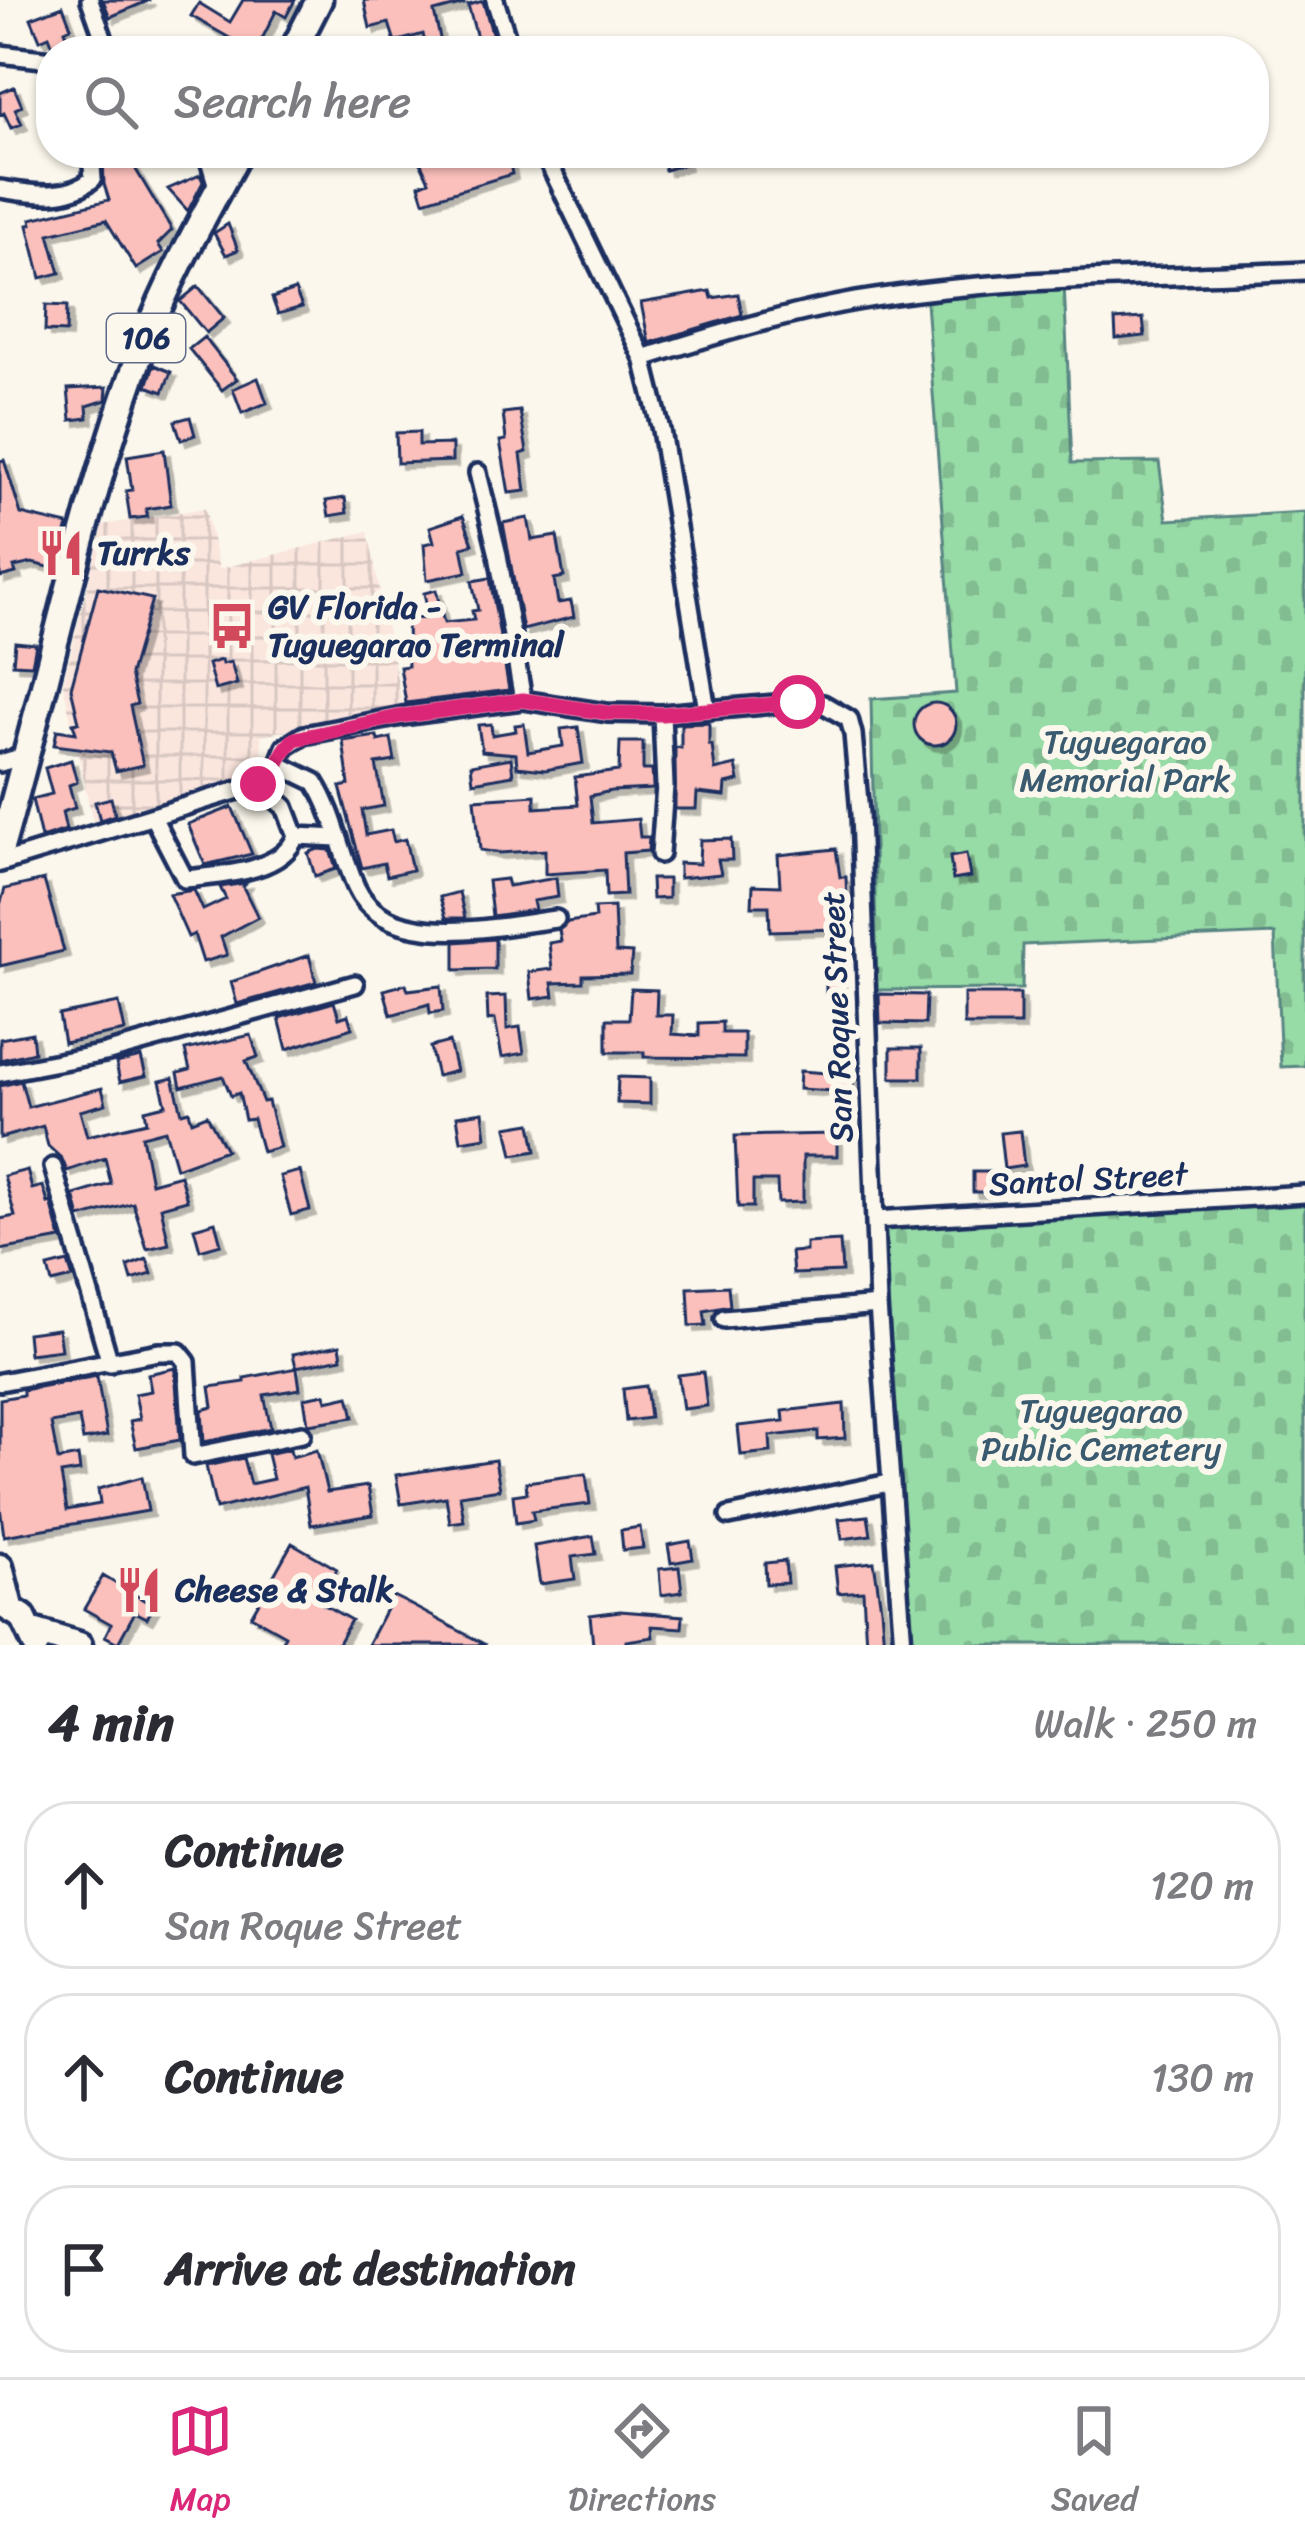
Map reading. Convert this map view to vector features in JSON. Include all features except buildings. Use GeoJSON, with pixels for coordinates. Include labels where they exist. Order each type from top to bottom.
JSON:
{"type":"FeatureCollection","features":[{"type":"Feature","properties":{"kind":"highway"},"geometry":{"type":"LineString","coordinates":[[301,36],[319,0]]}},
{"type":"Feature","properties":{"kind":"highway","name":"106"},"geometry":{"type":"LineString","coordinates":[[0,851],[114,433],[166,290],[230,168]]}},
{"type":"Feature","properties":{"kind":"highway"},"geometry":{"type":"LineString","coordinates":[[0,1567],[5,1605],[34,1638],[79,1645]]}},
{"type":"Feature","properties":{"kind":"street"},"geometry":{"type":"LineString","coordinates":[[90,0],[103,36]]}},
{"type":"Feature","properties":{"kind":"street"},"geometry":{"type":"LineString","coordinates":[[495,0],[506,36]]}},
{"type":"Feature","properties":{"kind":"street"},"geometry":{"type":"LineString","coordinates":[[0,54],[36,58]]}},
{"type":"Feature","properties":{"kind":"street"},"geometry":{"type":"LineString","coordinates":[[0,189],[48,196],[82,187],[93,179],[92,168]]}},
{"type":"Feature","properties":{"kind":"street"},"geometry":{"type":"LineString","coordinates":[[211,168],[218,190]]}},
{"type":"Feature","properties":{"kind":"street"},"geometry":{"type":"LineString","coordinates":[[551,168],[643,358],[661,430],[707,710]]}},
{"type":"Feature","properties":{"kind":"street"},"geometry":{"type":"LineString","coordinates":[[643,358],[766,320],[884,297],[1050,281],[1305,271]]}},
{"type":"Feature","properties":{"kind":"street"},"geometry":{"type":"LineString","coordinates":[[478,473],[498,555],[523,700]]}},
{"type":"Feature","properties":{"kind":"street","name":"San Roque Street"},"geometry":{"type":"LineString","coordinates":[[258,784],[274,775],[285,748],[304,735],[523,700],[608,713],[662,714],[798,702],[823,704],[848,718],[854,734],[860,814],[878,1305],[903,1645]]}},
{"type":"Feature","properties":{"kind":"street"},"geometry":{"type":"LineString","coordinates":[[660,854],[665,786],[662,714]]}},
{"type":"Feature","properties":{"kind":"street"},"geometry":{"type":"LineString","coordinates":[[0,763],[28,755]]}},
{"type":"Feature","properties":{"kind":"street"},"geometry":{"type":"LineString","coordinates":[[280,765],[315,782],[362,898],[378,914],[397,923],[449,930],[556,919]]}},
{"type":"Feature","properties":{"kind":"street"},"geometry":{"type":"LineString","coordinates":[[0,863],[258,784],[285,807],[296,836]]}},
{"type":"Feature","properties":{"kind":"street"},"geometry":{"type":"LineString","coordinates":[[154,819],[185,879],[241,870],[282,856],[296,836]]}},
{"type":"Feature","properties":{"kind":"street"},"geometry":{"type":"LineString","coordinates":[[296,836],[338,838]]}},
{"type":"Feature","properties":{"kind":"street"},"geometry":{"type":"LineString","coordinates":[[0,1073],[105,1053],[355,983]]}},
{"type":"Feature","properties":{"kind":"street"},"geometry":{"type":"LineString","coordinates":[[53,1167],[110,1363]]}},
{"type":"Feature","properties":{"kind":"street","name":"Santol Street"},"geometry":{"type":"LineString","coordinates":[[874,1220],[1305,1194]]}},
{"type":"Feature","properties":{"kind":"street"},"geometry":{"type":"LineString","coordinates":[[724,1319],[878,1305]]}},
{"type":"Feature","properties":{"kind":"street"},"geometry":{"type":"LineString","coordinates":[[0,1382],[179,1352],[188,1362],[193,1456],[302,1434]]}},
{"type":"Feature","properties":{"kind":"street"},"geometry":{"type":"LineString","coordinates":[[729,1516],[889,1483]]}},
{"type":"Feature","properties":{"kind":"shaded area","name":"GV Florida - Tuguegarao Terminal"},"geometry":{"type":"Polygon","coordinates":[[[205,508],[219,569],[368,531],[403,709],[261,735],[264,772],[94,827],[63,684],[103,525],[205,508]]]}},
{"type":"Feature","properties":{"kind":"green space","name":"Tuguegarao Memorial Park"},"geometry":{"type":"Polygon","coordinates":[[[1064,283],[1072,463],[1159,462],[1167,520],[1305,512],[1305,1066],[1281,1067],[1275,934],[1023,945],[1022,989],[877,990],[871,699],[956,693],[926,302],[1064,283]]]}},
{"type":"Feature","properties":{"kind":"green space","name":"Tuguegarao Public Cemetery"},"geometry":{"type":"Polygon","coordinates":[[[1305,1202],[1305,1645],[910,1645],[883,1229],[1305,1202]]]}},
{"type":"Feature","properties":{"kind":"place","name":"Turrks"},"geometry":{"type":"Point","coordinates":[61,553]}},
{"type":"Feature","properties":{"kind":"place","name":"GV Florida - Tuguegarao Terminal"},"geometry":{"type":"Point","coordinates":[232,626]}},
{"type":"Feature","properties":{"kind":"place","name":"Cheese & Stalk"},"geometry":{"type":"Point","coordinates":[139,1590]}},
{"type":"Feature","properties":{"kind":"route"},"geometry":{"type":"LineString","coordinates":[[258,784],[274,775],[285,748],[295,739],[402,716],[523,700],[608,713],[662,714],[798,702]]}}]}
